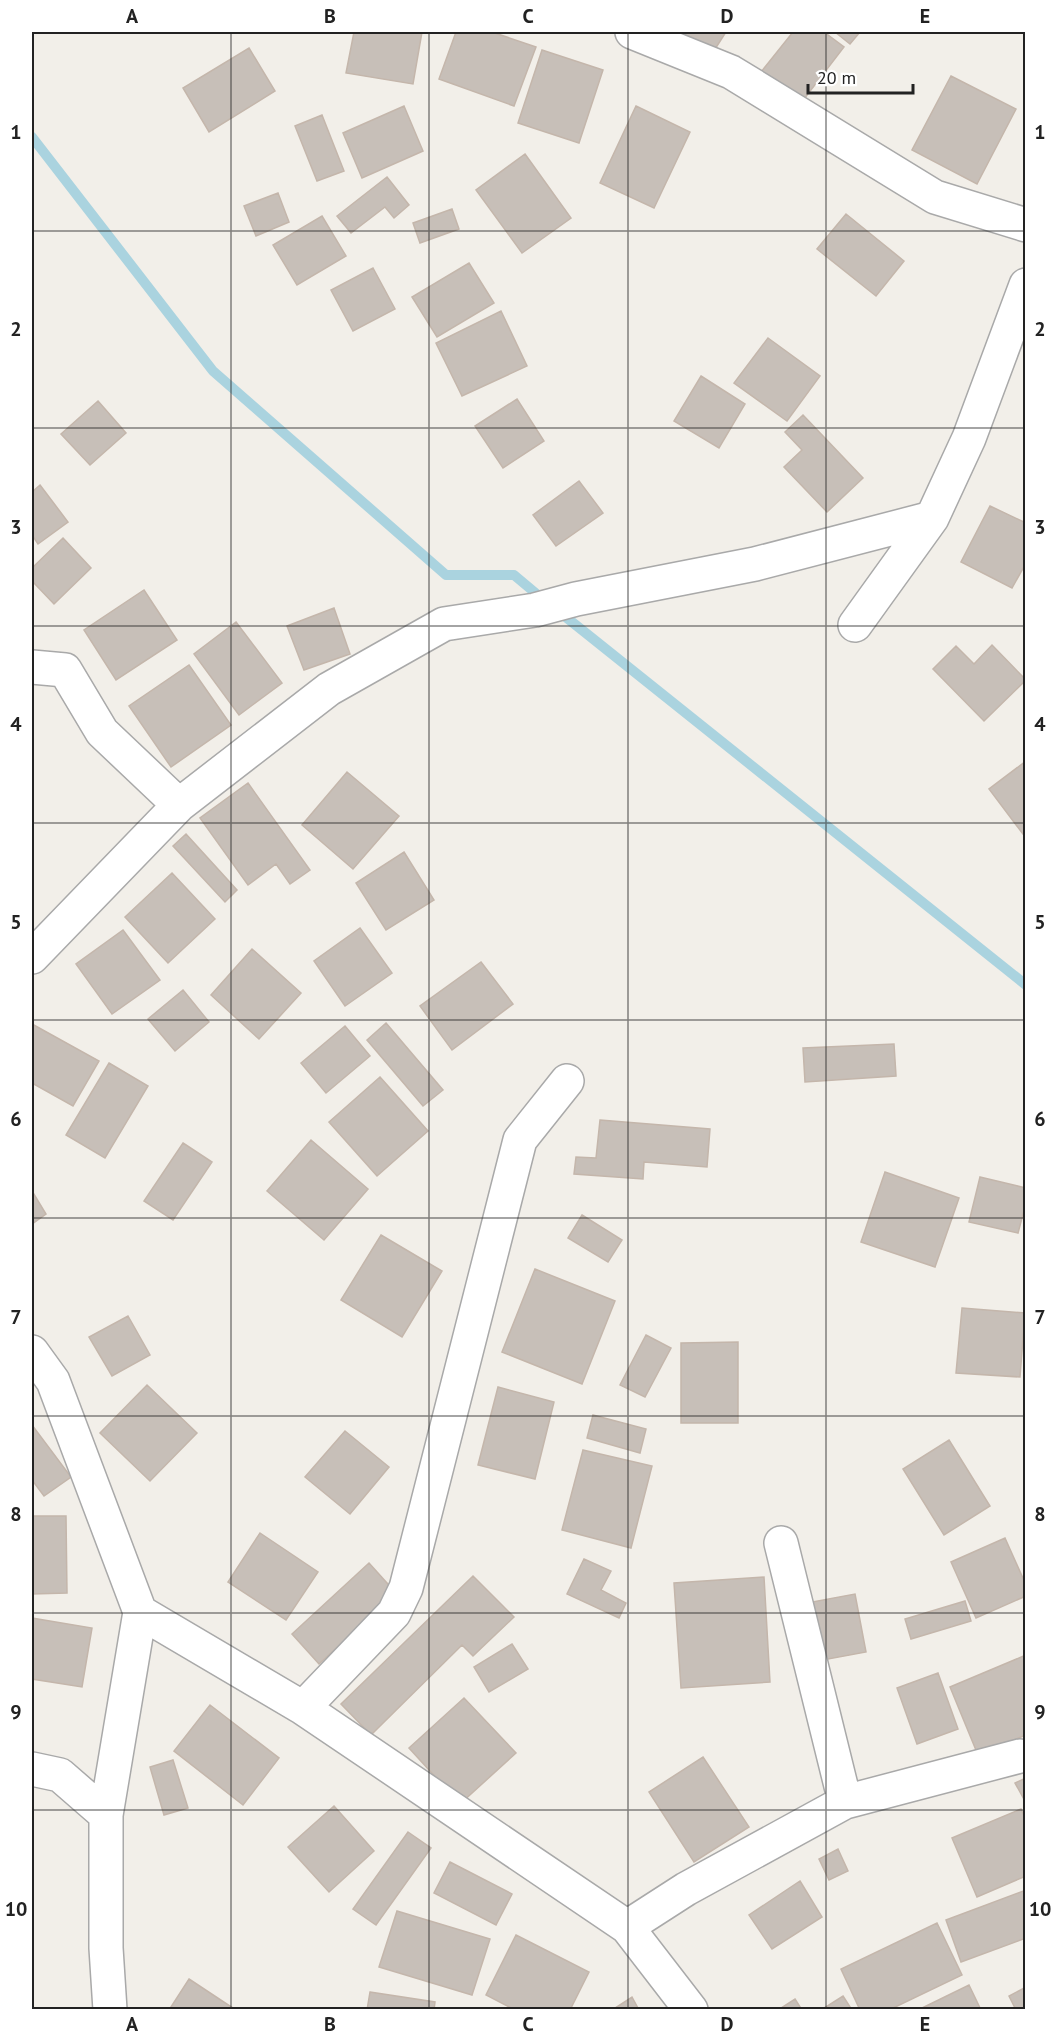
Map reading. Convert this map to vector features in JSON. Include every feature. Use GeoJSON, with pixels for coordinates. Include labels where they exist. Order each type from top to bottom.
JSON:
{"type":"FeatureCollection","features":[{"type":"Feature","properties":{"kind":"street"},"geometry":{"type":"LineString","coordinates":[[632,32],[731,72],[935,197],[1026,225]]}},
{"type":"Feature","properties":{"kind":"street"},"geometry":{"type":"LineString","coordinates":[[855,625],[932,518],[969,438],[1026,285]]}},
{"type":"Feature","properties":{"kind":"street"},"geometry":{"type":"LineString","coordinates":[[32,957],[179,805],[329,689],[444,624],[535,610],[576,599],[756,564],[932,518]]}},
{"type":"Feature","properties":{"kind":"street"},"geometry":{"type":"LineString","coordinates":[[32,667],[65,670],[102,732],[179,805]]}},
{"type":"Feature","properties":{"kind":"street"},"geometry":{"type":"LineString","coordinates":[[303,1708],[394,1613],[406,1588],[520,1140],[567,1081]]}},
{"type":"Feature","properties":{"kind":"street"},"geometry":{"type":"LineString","coordinates":[[32,1352],[53,1381],[140,1612],[106,1815],[106,1948],[110,2010]]}},
{"type":"Feature","properties":{"kind":"street"},"geometry":{"type":"LineString","coordinates":[[781,1542],[845,1802]]}},
{"type":"Feature","properties":{"kind":"street"},"geometry":{"type":"LineString","coordinates":[[140,1612],[303,1708],[627,1927],[691,2010]]}},
{"type":"Feature","properties":{"kind":"street"},"geometry":{"type":"LineString","coordinates":[[627,1927],[686,1889],[845,1802],[1020,1756]]}},
{"type":"Feature","properties":{"kind":"street"},"geometry":{"type":"LineString","coordinates":[[32,1769],[60,1776],[106,1815]]}},
{"type":"Feature","properties":{"kind":"building"},"geometry":{"type":"Polygon","coordinates":[[[354,32],[422,32],[413,84],[346,73],[354,32]]]}},
{"type":"Feature","properties":{"kind":"building"},"geometry":{"type":"Polygon","coordinates":[[[456,32],[492,32],[536,47],[514,106],[439,79],[456,32]]]}},
{"type":"Feature","properties":{"kind":"building"},"geometry":{"type":"Polygon","coordinates":[[[669,32],[726,32],[710,57],[669,32]]]}},
{"type":"Feature","properties":{"kind":"building"},"geometry":{"type":"Polygon","coordinates":[[[793,32],[824,32],[844,47],[801,103],[761,72],[793,32]]]}},
{"type":"Feature","properties":{"kind":"building"},"geometry":{"type":"Polygon","coordinates":[[[835,32],[860,32],[850,44],[835,32]]]}},
{"type":"Feature","properties":{"kind":"building"},"geometry":{"type":"Polygon","coordinates":[[[249,48],[275,91],[209,132],[183,88],[249,48]]]}},
{"type":"Feature","properties":{"kind":"building"},"geometry":{"type":"Polygon","coordinates":[[[542,50],[603,70],[579,143],[518,123],[542,50]]]}},
{"type":"Feature","properties":{"kind":"building"},"geometry":{"type":"Polygon","coordinates":[[[951,76],[1016,109],[977,184],[912,150],[951,76]]]}},
{"type":"Feature","properties":{"kind":"building"},"geometry":{"type":"Polygon","coordinates":[[[404,106],[423,151],[362,178],[343,133],[404,106]]]}},
{"type":"Feature","properties":{"kind":"building"},"geometry":{"type":"Polygon","coordinates":[[[636,106],[690,132],[654,208],[600,183],[636,106]]]}},
{"type":"Feature","properties":{"kind":"building"},"geometry":{"type":"Polygon","coordinates":[[[322,115],[344,171],[317,181],[295,126],[322,115]]]}},
{"type":"Feature","properties":{"kind":"building"},"geometry":{"type":"Polygon","coordinates":[[[525,154],[571,218],[522,253],[476,190],[525,154]]]}},
{"type":"Feature","properties":{"kind":"building"},"geometry":{"type":"Polygon","coordinates":[[[387,177],[409,205],[394,218],[385,207],[351,233],[337,216],[387,177]]]}},
{"type":"Feature","properties":{"kind":"building"},"geometry":{"type":"Polygon","coordinates":[[[278,193],[289,222],[256,236],[244,206],[278,193]]]}},
{"type":"Feature","properties":{"kind":"building"},"geometry":{"type":"Polygon","coordinates":[[[452,209],[459,229],[420,243],[413,223],[452,209]]]}},
{"type":"Feature","properties":{"kind":"building"},"geometry":{"type":"Polygon","coordinates":[[[846,214],[904,261],[876,296],[817,249],[846,214]]]}},
{"type":"Feature","properties":{"kind":"building"},"geometry":{"type":"Polygon","coordinates":[[[322,216],[346,256],[297,285],[273,245],[322,216]]]}},
{"type":"Feature","properties":{"kind":"building"},"geometry":{"type":"Polygon","coordinates":[[[469,263],[494,303],[437,337],[412,297],[469,263]]]}},
{"type":"Feature","properties":{"kind":"building"},"geometry":{"type":"Polygon","coordinates":[[[373,268],[395,309],[353,331],[331,290],[373,268]]]}},
{"type":"Feature","properties":{"kind":"building"},"geometry":{"type":"Polygon","coordinates":[[[501,311],[527,366],[462,396],[436,343],[501,311]]]}},
{"type":"Feature","properties":{"kind":"building"},"geometry":{"type":"Polygon","coordinates":[[[768,338],[820,376],[787,421],[734,383],[768,338]]]}},
{"type":"Feature","properties":{"kind":"building"},"geometry":{"type":"Polygon","coordinates":[[[701,376],[745,404],[719,448],[674,421],[701,376]]]}},
{"type":"Feature","properties":{"kind":"building"},"geometry":{"type":"Polygon","coordinates":[[[517,399],[544,441],[503,468],[475,426],[517,399]]]}},
{"type":"Feature","properties":{"kind":"building"},"geometry":{"type":"Polygon","coordinates":[[[98,401],[126,433],[90,465],[61,434],[98,401]]]}},
{"type":"Feature","properties":{"kind":"building"},"geometry":{"type":"Polygon","coordinates":[[[803,415],[863,478],[827,512],[784,467],[802,450],[785,432],[803,415]]]}},
{"type":"Feature","properties":{"kind":"building"},"geometry":{"type":"Polygon","coordinates":[[[579,481],[603,513],[556,546],[533,515],[579,481]]]}},
{"type":"Feature","properties":{"kind":"building"},"geometry":{"type":"Polygon","coordinates":[[[40,485],[68,522],[38,544],[32,535],[32,492],[40,485]]]}},
{"type":"Feature","properties":{"kind":"building"},"geometry":{"type":"Polygon","coordinates":[[[990,506],[1026,523],[1026,563],[1012,588],[961,562],[990,506]]]}},
{"type":"Feature","properties":{"kind":"building"},"geometry":{"type":"Polygon","coordinates":[[[63,538],[91,568],[54,604],[32,581],[32,568],[63,538]]]}},
{"type":"Feature","properties":{"kind":"building"},"geometry":{"type":"Polygon","coordinates":[[[144,590],[177,640],[116,680],[84,630],[144,590]]]}},
{"type":"Feature","properties":{"kind":"building"},"geometry":{"type":"Polygon","coordinates":[[[334,608],[350,654],[304,670],[287,626],[334,608]]]}},
{"type":"Feature","properties":{"kind":"building"},"geometry":{"type":"Polygon","coordinates":[[[236,622],[282,683],[239,715],[194,654],[236,622]]]}},
{"type":"Feature","properties":{"kind":"building"},"geometry":{"type":"Polygon","coordinates":[[[992,645],[1026,680],[984,721],[933,669],[956,646],[974,664],[992,645]]]}},
{"type":"Feature","properties":{"kind":"building"},"geometry":{"type":"Polygon","coordinates":[[[189,665],[231,725],[171,767],[129,706],[189,665]]]}},
{"type":"Feature","properties":{"kind":"building"},"geometry":{"type":"Polygon","coordinates":[[[1026,761],[1026,838],[989,789],[1026,761]]]}},
{"type":"Feature","properties":{"kind":"building"},"geometry":{"type":"Polygon","coordinates":[[[347,772],[399,816],[353,869],[302,825],[347,772]]]}},
{"type":"Feature","properties":{"kind":"building"},"geometry":{"type":"Polygon","coordinates":[[[248,783],[310,870],[290,884],[276,864],[248,885],[200,818],[248,783]]]}},
{"type":"Feature","properties":{"kind":"building"},"geometry":{"type":"Polygon","coordinates":[[[186,834],[237,890],[225,902],[173,846],[186,834]]]}},
{"type":"Feature","properties":{"kind":"building"},"geometry":{"type":"Polygon","coordinates":[[[404,852],[434,900],[386,930],[356,883],[404,852]]]}},
{"type":"Feature","properties":{"kind":"building"},"geometry":{"type":"Polygon","coordinates":[[[172,873],[215,919],[168,963],[125,917],[172,873]]]}},
{"type":"Feature","properties":{"kind":"building"},"geometry":{"type":"Polygon","coordinates":[[[360,928],[392,973],[345,1006],[314,961],[360,928]]]}},
{"type":"Feature","properties":{"kind":"building"},"geometry":{"type":"Polygon","coordinates":[[[123,930],[160,980],[112,1014],[76,964],[123,930]]]}},
{"type":"Feature","properties":{"kind":"building"},"geometry":{"type":"Polygon","coordinates":[[[252,949],[301,993],[259,1039],[211,995],[252,949]]]}},
{"type":"Feature","properties":{"kind":"building"},"geometry":{"type":"Polygon","coordinates":[[[481,962],[513,1004],[452,1050],[420,1006],[481,962]]]}},
{"type":"Feature","properties":{"kind":"building"},"geometry":{"type":"Polygon","coordinates":[[[183,990],[209,1022],[175,1051],[148,1019],[183,990]]]}},
{"type":"Feature","properties":{"kind":"building"},"geometry":{"type":"Polygon","coordinates":[[[386,1023],[443,1090],[423,1106],[367,1040],[386,1023]]]}},
{"type":"Feature","properties":{"kind":"building"},"geometry":{"type":"Polygon","coordinates":[[[32,1024],[99,1061],[73,1106],[32,1083],[32,1024]]]}},
{"type":"Feature","properties":{"kind":"building"},"geometry":{"type":"Polygon","coordinates":[[[345,1026],[370,1056],[326,1093],[301,1063],[345,1026]]]}},
{"type":"Feature","properties":{"kind":"building"},"geometry":{"type":"Polygon","coordinates":[[[894,1044],[896,1076],[805,1082],[803,1048],[894,1044]]]}},
{"type":"Feature","properties":{"kind":"building"},"geometry":{"type":"Polygon","coordinates":[[[109,1063],[148,1086],[105,1158],[66,1135],[109,1063]]]}},
{"type":"Feature","properties":{"kind":"building"},"geometry":{"type":"Polygon","coordinates":[[[380,1077],[428,1131],[377,1176],[329,1122],[380,1077]]]}},
{"type":"Feature","properties":{"kind":"building"},"geometry":{"type":"Polygon","coordinates":[[[600,1120],[710,1129],[707,1167],[644,1162],[643,1179],[574,1174],[576,1157],[596,1158],[600,1120]]]}},
{"type":"Feature","properties":{"kind":"building"},"geometry":{"type":"Polygon","coordinates":[[[311,1140],[368,1189],[324,1240],[267,1191],[311,1140]]]}},
{"type":"Feature","properties":{"kind":"building"},"geometry":{"type":"Polygon","coordinates":[[[183,1143],[212,1162],[173,1220],[144,1201],[183,1143]]]}},
{"type":"Feature","properties":{"kind":"building"},"geometry":{"type":"Polygon","coordinates":[[[885,1172],[959,1198],[935,1267],[861,1242],[885,1172]]]}},
{"type":"Feature","properties":{"kind":"building"},"geometry":{"type":"Polygon","coordinates":[[[980,1177],[1026,1188],[1026,1203],[1018,1233],[969,1222],[980,1177]]]}},
{"type":"Feature","properties":{"kind":"building"},"geometry":{"type":"Polygon","coordinates":[[[32,1191],[46,1214],[32,1224],[32,1191]]]}},
{"type":"Feature","properties":{"kind":"building"},"geometry":{"type":"Polygon","coordinates":[[[582,1215],[622,1240],[608,1262],[568,1238],[582,1215]]]}},
{"type":"Feature","properties":{"kind":"building"},"geometry":{"type":"Polygon","coordinates":[[[381,1235],[442,1271],[402,1337],[341,1300],[381,1235]]]}},
{"type":"Feature","properties":{"kind":"building"},"geometry":{"type":"Polygon","coordinates":[[[535,1269],[615,1301],[582,1384],[502,1352],[535,1269]]]}},
{"type":"Feature","properties":{"kind":"building"},"geometry":{"type":"Polygon","coordinates":[[[962,1308],[1025,1313],[1020,1377],[956,1373],[962,1308]]]}},
{"type":"Feature","properties":{"kind":"building"},"geometry":{"type":"Polygon","coordinates":[[[128,1316],[150,1355],[112,1376],[89,1337],[128,1316]]]}},
{"type":"Feature","properties":{"kind":"building"},"geometry":{"type":"Polygon","coordinates":[[[646,1335],[671,1348],[645,1397],[620,1385],[646,1335]]]}},
{"type":"Feature","properties":{"kind":"building"},"geometry":{"type":"Polygon","coordinates":[[[738,1342],[738,1423],[681,1423],[681,1343],[738,1342]]]}},
{"type":"Feature","properties":{"kind":"building"},"geometry":{"type":"Polygon","coordinates":[[[147,1385],[197,1433],[150,1481],[100,1433],[147,1385]]]}},
{"type":"Feature","properties":{"kind":"building"},"geometry":{"type":"Polygon","coordinates":[[[498,1387],[554,1402],[535,1479],[478,1465],[498,1387]]]}},
{"type":"Feature","properties":{"kind":"building"},"geometry":{"type":"Polygon","coordinates":[[[593,1415],[646,1429],[640,1453],[587,1438],[593,1415]]]}},
{"type":"Feature","properties":{"kind":"building"},"geometry":{"type":"Polygon","coordinates":[[[32,1425],[71,1477],[44,1496],[32,1480],[32,1425]]]}},
{"type":"Feature","properties":{"kind":"building"},"geometry":{"type":"Polygon","coordinates":[[[345,1431],[389,1467],[350,1514],[305,1477],[345,1431]]]}},
{"type":"Feature","properties":{"kind":"building"},"geometry":{"type":"Polygon","coordinates":[[[949,1440],[990,1506],[944,1535],[903,1469],[949,1440]]]}},
{"type":"Feature","properties":{"kind":"building"},"geometry":{"type":"Polygon","coordinates":[[[583,1450],[652,1466],[631,1548],[562,1530],[583,1450]]]}},
{"type":"Feature","properties":{"kind":"building"},"geometry":{"type":"Polygon","coordinates":[[[32,1516],[66,1516],[67,1593],[32,1594],[32,1516]]]}},
{"type":"Feature","properties":{"kind":"building"},"geometry":{"type":"Polygon","coordinates":[[[260,1533],[318,1572],[286,1620],[228,1582],[260,1533]]]}},
{"type":"Feature","properties":{"kind":"building"},"geometry":{"type":"Polygon","coordinates":[[[1005,1538],[1026,1585],[1026,1596],[976,1618],[951,1562],[1005,1538]]]}},
{"type":"Feature","properties":{"kind":"building"},"geometry":{"type":"Polygon","coordinates":[[[584,1559],[611,1571],[601,1590],[626,1603],[619,1618],[567,1594],[584,1559]]]}},
{"type":"Feature","properties":{"kind":"building"},"geometry":{"type":"Polygon","coordinates":[[[369,1563],[396,1593],[319,1664],[292,1634],[369,1563]]]}},
{"type":"Feature","properties":{"kind":"building"},"geometry":{"type":"Polygon","coordinates":[[[473,1576],[514,1617],[473,1656],[462,1645],[371,1735],[341,1704],[473,1576]]]}},
{"type":"Feature","properties":{"kind":"building"},"geometry":{"type":"Polygon","coordinates":[[[764,1577],[770,1682],[681,1688],[674,1583],[764,1577]]]}},
{"type":"Feature","properties":{"kind":"building"},"geometry":{"type":"Polygon","coordinates":[[[855,1594],[866,1652],[823,1660],[812,1602],[855,1594]]]}},
{"type":"Feature","properties":{"kind":"building"},"geometry":{"type":"Polygon","coordinates":[[[965,1601],[971,1621],[911,1639],[905,1619],[965,1601]]]}},
{"type":"Feature","properties":{"kind":"building"},"geometry":{"type":"Polygon","coordinates":[[[32,1618],[92,1628],[82,1687],[32,1679],[32,1618]]]}},
{"type":"Feature","properties":{"kind":"building"},"geometry":{"type":"Polygon","coordinates":[[[512,1644],[528,1669],[489,1692],[474,1667],[512,1644]]]}},
{"type":"Feature","properties":{"kind":"building"},"geometry":{"type":"Polygon","coordinates":[[[1026,1655],[1026,1735],[978,1755],[950,1687],[1026,1655]]]}},
{"type":"Feature","properties":{"kind":"building"},"geometry":{"type":"Polygon","coordinates":[[[938,1673],[958,1729],[917,1744],[897,1688],[938,1673]]]}},
{"type":"Feature","properties":{"kind":"building"},"geometry":{"type":"Polygon","coordinates":[[[464,1698],[516,1753],[460,1804],[409,1748],[464,1698]]]}},
{"type":"Feature","properties":{"kind":"building"},"geometry":{"type":"Polygon","coordinates":[[[210,1705],[279,1758],[243,1805],[174,1751],[210,1705]]]}},
{"type":"Feature","properties":{"kind":"building"},"geometry":{"type":"Polygon","coordinates":[[[703,1757],[749,1827],[694,1862],[649,1792],[703,1757]]]}},
{"type":"Feature","properties":{"kind":"building"},"geometry":{"type":"Polygon","coordinates":[[[173,1760],[188,1808],[164,1815],[150,1767],[173,1760]]]}},
{"type":"Feature","properties":{"kind":"building"},"geometry":{"type":"Polygon","coordinates":[[[1026,1778],[1026,1803],[1015,1783],[1026,1778]]]}},
{"type":"Feature","properties":{"kind":"building"},"geometry":{"type":"Polygon","coordinates":[[[334,1806],[374,1851],[329,1892],[288,1847],[334,1806]]]}},
{"type":"Feature","properties":{"kind":"building"},"geometry":{"type":"Polygon","coordinates":[[[1021,1809],[1026,1820],[1026,1876],[977,1897],[952,1838],[1021,1809]]]}},
{"type":"Feature","properties":{"kind":"building"},"geometry":{"type":"Polygon","coordinates":[[[408,1832],[431,1848],[376,1925],[353,1909],[408,1832]]]}},
{"type":"Feature","properties":{"kind":"building"},"geometry":{"type":"Polygon","coordinates":[[[838,1849],[848,1871],[829,1880],[819,1859],[838,1849]]]}},
{"type":"Feature","properties":{"kind":"building"},"geometry":{"type":"Polygon","coordinates":[[[450,1862],[512,1894],[496,1925],[434,1893],[450,1862]]]}},
{"type":"Feature","properties":{"kind":"building"},"geometry":{"type":"Polygon","coordinates":[[[800,1881],[822,1917],[772,1949],[749,1915],[800,1881]]]}},
{"type":"Feature","properties":{"kind":"building"},"geometry":{"type":"Polygon","coordinates":[[[1026,1890],[1026,1938],[961,1962],[946,1920],[1026,1890]]]}},
{"type":"Feature","properties":{"kind":"building"},"geometry":{"type":"Polygon","coordinates":[[[397,1911],[490,1939],[472,1995],[379,1967],[397,1911]]]}},
{"type":"Feature","properties":{"kind":"building"},"geometry":{"type":"Polygon","coordinates":[[[937,1923],[962,1975],[889,2010],[860,2010],[841,1969],[937,1923]]]}},
{"type":"Feature","properties":{"kind":"building"},"geometry":{"type":"Polygon","coordinates":[[[516,1935],[589,1972],[570,2010],[515,2010],[486,1995],[516,1935]]]}},
{"type":"Feature","properties":{"kind":"building"},"geometry":{"type":"Polygon","coordinates":[[[189,1979],[236,2010],[169,2010],[189,1979]]]}},
{"type":"Feature","properties":{"kind":"building"},"geometry":{"type":"Polygon","coordinates":[[[969,1985],[981,2010],[918,2010],[969,1985]]]}},
{"type":"Feature","properties":{"kind":"building"},"geometry":{"type":"Polygon","coordinates":[[[1026,1987],[1026,2010],[1016,2010],[1009,1996],[1026,1987]]]}},
{"type":"Feature","properties":{"kind":"building"},"geometry":{"type":"Polygon","coordinates":[[[370,1992],[435,2002],[434,2010],[367,2010],[370,1992]]]}},
{"type":"Feature","properties":{"kind":"building"},"geometry":{"type":"Polygon","coordinates":[[[843,1996],[852,2010],[821,2010],[843,1996]]]}},
{"type":"Feature","properties":{"kind":"building"},"geometry":{"type":"Polygon","coordinates":[[[632,1997],[639,2010],[612,2010],[632,1997]]]}},
{"type":"Feature","properties":{"kind":"building"},"geometry":{"type":"Polygon","coordinates":[[[795,1999],[802,2010],[778,2010],[795,1999]]]}},
{"type":"Feature","properties":{"kind":"waterway"},"geometry":{"type":"LineString","coordinates":[[32,137],[213,371],[446,575],[514,575],[545,601]]}},
{"type":"Feature","properties":{"kind":"waterway"},"geometry":{"type":"LineString","coordinates":[[557,610],[1026,985]]}}]}
